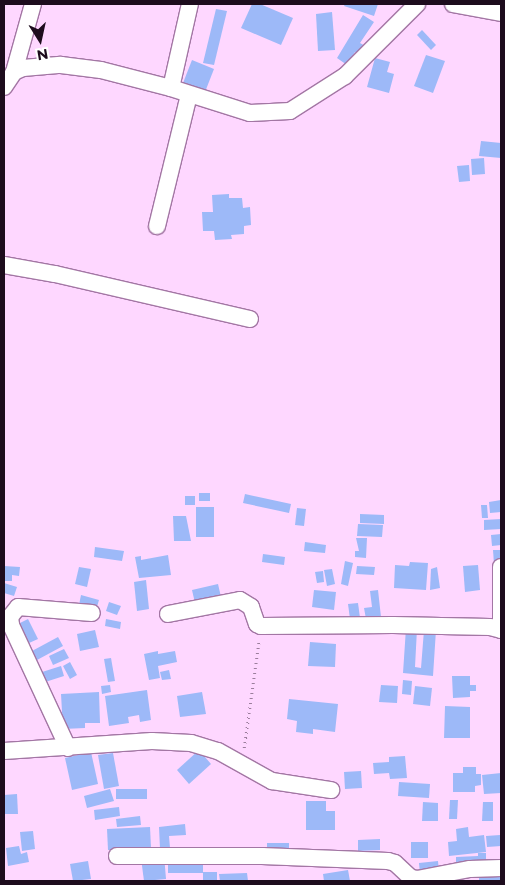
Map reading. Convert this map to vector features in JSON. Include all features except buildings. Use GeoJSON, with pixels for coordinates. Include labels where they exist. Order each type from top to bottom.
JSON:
{"type":"FeatureCollection","features":[{"type":"Feature","properties":{"kind":"street"},"geometry":{"type":"LineString","coordinates":[[4,87],[14,72],[33,4]]}},
{"type":"Feature","properties":{"kind":"street"},"geometry":{"type":"LineString","coordinates":[[172,88],[190,4]]}},
{"type":"Feature","properties":{"kind":"street"},"geometry":{"type":"LineString","coordinates":[[14,72],[37,65],[61,65],[101,70],[261,114],[298,109],[345,76],[417,4]]}},
{"type":"Feature","properties":{"kind":"street"},"geometry":{"type":"LineString","coordinates":[[453,4],[501,13]]}},
{"type":"Feature","properties":{"kind":"street"},"geometry":{"type":"LineString","coordinates":[[157,226],[189,95]]}},
{"type":"Feature","properties":{"kind":"street"},"geometry":{"type":"LineString","coordinates":[[4,265],[80,279],[250,319]]}},
{"type":"Feature","properties":{"kind":"street"},"geometry":{"type":"LineString","coordinates":[[168,614],[240,600],[251,607],[257,624],[261,626],[393,624],[490,627],[501,630],[501,568]]}},
{"type":"Feature","properties":{"kind":"street"},"geometry":{"type":"LineString","coordinates":[[68,748],[11,625],[10,617],[18,608],[92,613]]}},
{"type":"Feature","properties":{"kind":"street"},"geometry":{"type":"LineString","coordinates":[[4,751],[152,741],[191,743],[242,762],[272,781],[331,790]]}},
{"type":"Feature","properties":{"kind":"street"},"geometry":{"type":"LineString","coordinates":[[117,856],[252,856],[388,861],[395,863],[411,878],[417,879],[471,875],[501,868]]}},
{"type":"Feature","properties":{"kind":"path"},"geometry":{"type":"LineString","coordinates":[[242,762],[261,626]]}}]}
